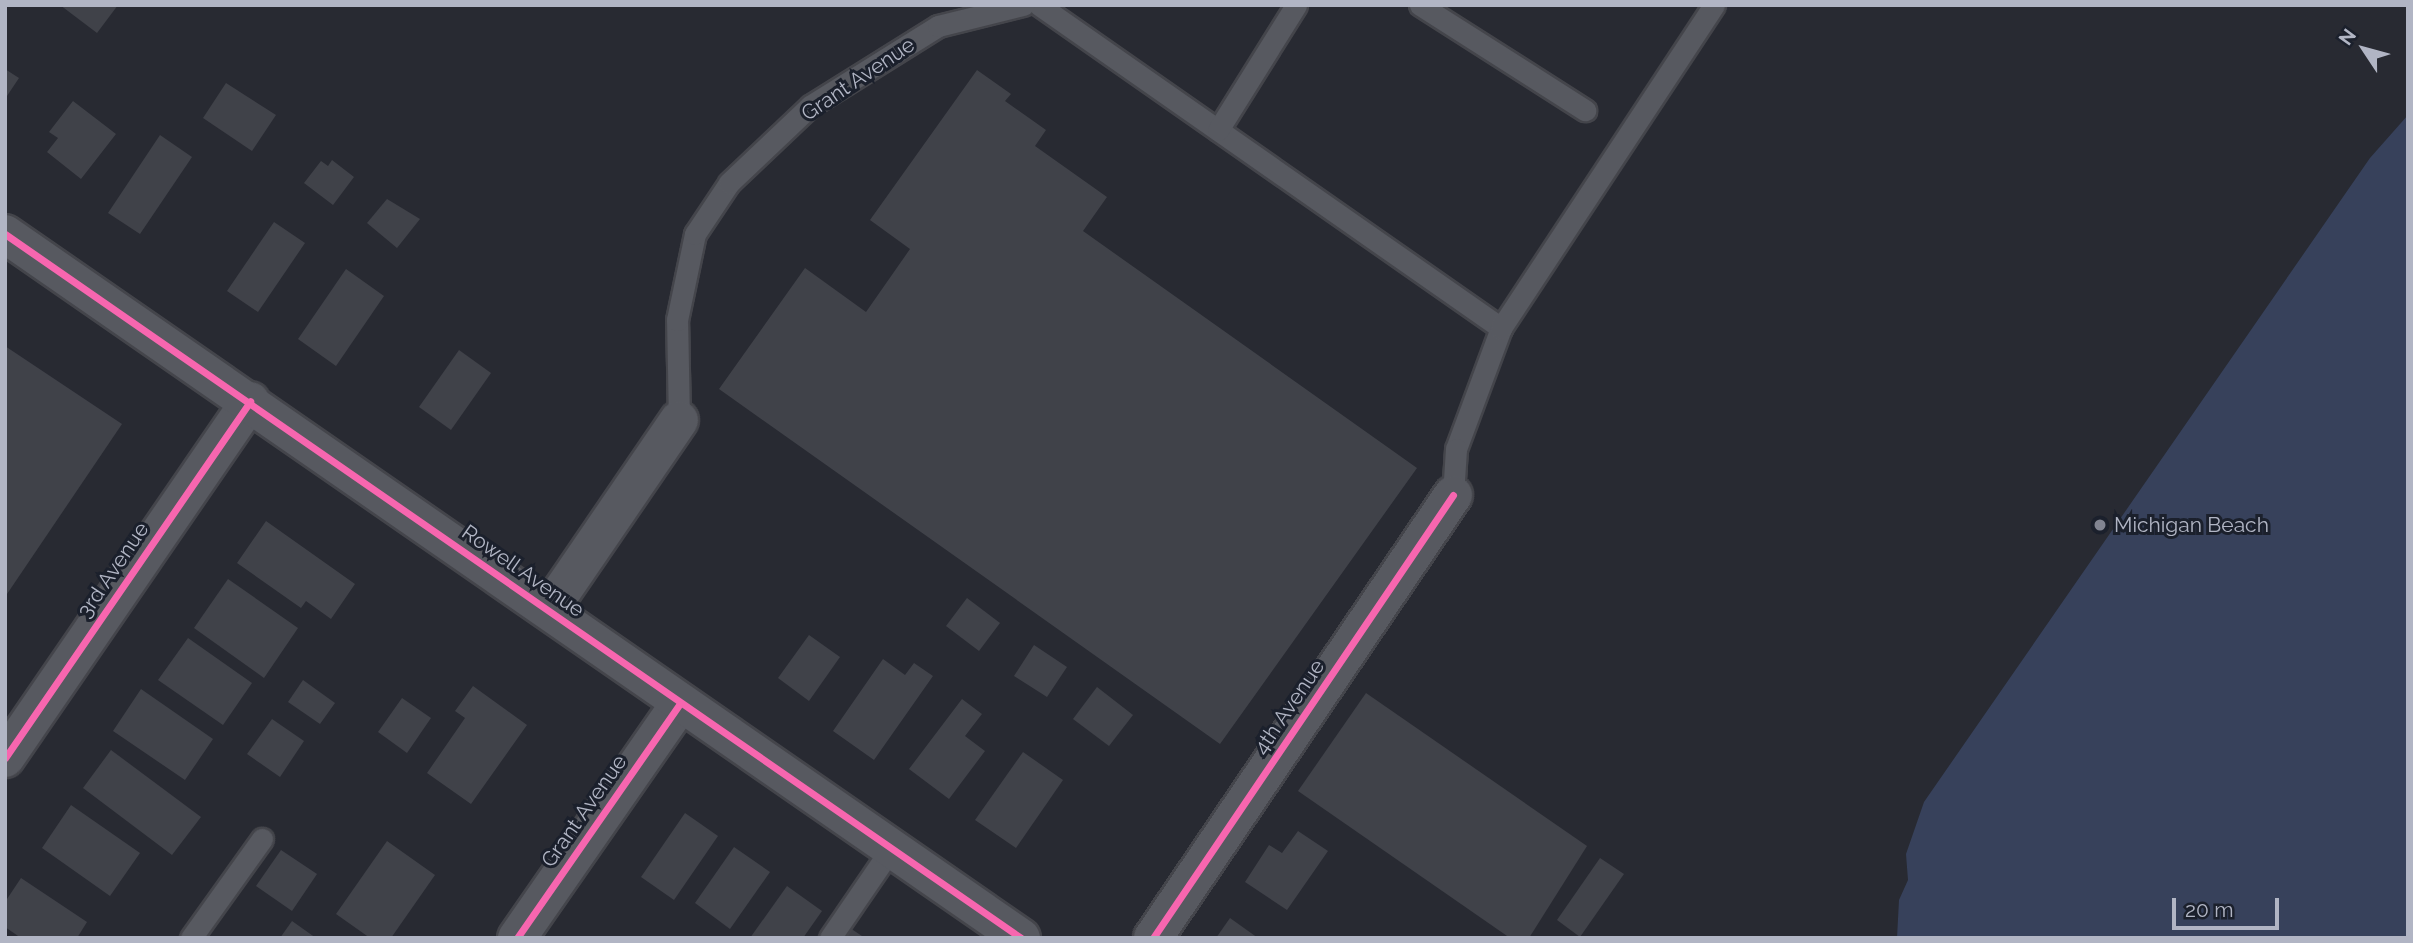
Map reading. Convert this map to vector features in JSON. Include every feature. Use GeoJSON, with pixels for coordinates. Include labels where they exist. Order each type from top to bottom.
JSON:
{"type":"FeatureCollection","features":[{"type":"Feature","properties":{"kind":"street","name":"Rowell Avenue"},"geometry":{"type":"LineString","coordinates":[[5,234],[250,401],[680,705],[1021,938]]}},
{"type":"Feature","properties":{"kind":"street","name":"3rd Avenue"},"geometry":{"type":"LineString","coordinates":[[5,758],[250,401]]}},
{"type":"Feature","properties":{"kind":"street","name":"Grant Avenue"},"geometry":{"type":"LineString","coordinates":[[549,610],[679,420]]}},
{"type":"Feature","properties":{"kind":"street","name":"4th Avenue"},"geometry":{"type":"LineString","coordinates":[[1153,938],[1454,495]]}},
{"type":"Feature","properties":{"kind":"street","name":"Grant Avenue"},"geometry":{"type":"LineString","coordinates":[[517,938],[680,705]]}},
{"type":"Feature","properties":{"kind":"lane","name":"Grant Avenue"},"geometry":{"type":"LineString","coordinates":[[679,420],[677,320],[695,234],[729,183],[810,106],[938,26],[1023,5]]}},
{"type":"Feature","properties":{"kind":"lane"},"geometry":{"type":"LineString","coordinates":[[1039,5],[1501,328]]}},
{"type":"Feature","properties":{"kind":"lane"},"geometry":{"type":"LineString","coordinates":[[1218,130],[1296,5]]}},
{"type":"Feature","properties":{"kind":"lane"},"geometry":{"type":"LineString","coordinates":[[1420,5],[1585,110]]}},
{"type":"Feature","properties":{"kind":"lane"},"geometry":{"type":"LineString","coordinates":[[1454,495],[1456,449],[1501,328],[1714,5]]}},
{"type":"Feature","properties":{"kind":"lane"},"geometry":{"type":"LineString","coordinates":[[191,938],[262,839]]}},
{"type":"Feature","properties":{"kind":"lane"},"geometry":{"type":"LineString","coordinates":[[830,938],[891,849]]}},
{"type":"Feature","properties":{"kind":"water"},"geometry":{"type":"Polygon","coordinates":[[[2408,115],[2408,938],[1897,938],[1899,900],[1908,880],[1906,854],[1924,802],[2370,158],[2408,115]]]}},
{"type":"Feature","properties":{"kind":"building"},"geometry":{"type":"Polygon","coordinates":[[[60,5],[118,5],[97,33],[60,5]]]}},
{"type":"Feature","properties":{"kind":"building"},"geometry":{"type":"Polygon","coordinates":[[[5,69],[19,78],[5,99],[5,69]]]}},
{"type":"Feature","properties":{"kind":"building"},"geometry":{"type":"Polygon","coordinates":[[[977,70],[1011,94],[1005,101],[1046,130],[1035,146],[1107,197],[1083,231],[1417,468],[1220,744],[719,389],[805,268],[866,312],[910,249],[870,220],[977,70]]]}},
{"type":"Feature","properties":{"kind":"building"},"geometry":{"type":"Polygon","coordinates":[[[226,83],[276,115],[252,151],[203,118],[226,83]]]}},
{"type":"Feature","properties":{"kind":"building"},"geometry":{"type":"Polygon","coordinates":[[[73,101],[116,134],[81,179],[47,152],[58,138],[49,132],[73,101]]]}},
{"type":"Feature","properties":{"kind":"building"},"geometry":{"type":"Polygon","coordinates":[[[160,135],[192,157],[140,234],[108,213],[160,135]]]}},
{"type":"Feature","properties":{"kind":"building"},"geometry":{"type":"Polygon","coordinates":[[[332,160],[354,177],[333,205],[304,183],[321,161],[328,166],[332,160]]]}},
{"type":"Feature","properties":{"kind":"building"},"geometry":{"type":"Polygon","coordinates":[[[387,199],[420,219],[397,248],[367,223],[387,199]]]}},
{"type":"Feature","properties":{"kind":"building"},"geometry":{"type":"Polygon","coordinates":[[[274,222],[305,243],[258,312],[227,291],[274,222]]]}},
{"type":"Feature","properties":{"kind":"building"},"geometry":{"type":"Polygon","coordinates":[[[346,269],[384,296],[336,366],[298,339],[346,269]]]}},
{"type":"Feature","properties":{"kind":"building"},"geometry":{"type":"Polygon","coordinates":[[[5,346],[122,424],[5,597],[5,346]]]}},
{"type":"Feature","properties":{"kind":"building"},"geometry":{"type":"Polygon","coordinates":[[[459,350],[491,373],[451,430],[419,407],[459,350]]]}},
{"type":"Feature","properties":{"kind":"building"},"geometry":{"type":"Polygon","coordinates":[[[266,521],[355,584],[331,619],[306,601],[301,608],[237,563],[266,521]]]}},
{"type":"Feature","properties":{"kind":"building"},"geometry":{"type":"Polygon","coordinates":[[[228,579],[298,628],[264,678],[194,628],[228,579]]]}},
{"type":"Feature","properties":{"kind":"building"},"geometry":{"type":"Polygon","coordinates":[[[967,598],[1000,623],[979,651],[946,626],[967,598]]]}},
{"type":"Feature","properties":{"kind":"building"},"geometry":{"type":"Polygon","coordinates":[[[809,635],[840,657],[809,701],[778,678],[809,635]]]}},
{"type":"Feature","properties":{"kind":"building"},"geometry":{"type":"Polygon","coordinates":[[[188,638],[252,683],[223,725],[158,680],[188,638]]]}},
{"type":"Feature","properties":{"kind":"building"},"geometry":{"type":"Polygon","coordinates":[[[1034,645],[1067,667],[1047,697],[1014,676],[1034,645]]]}},
{"type":"Feature","properties":{"kind":"building"},"geometry":{"type":"Polygon","coordinates":[[[883,659],[905,675],[914,663],[933,676],[874,760],[833,731],[883,659]]]}},
{"type":"Feature","properties":{"kind":"building"},"geometry":{"type":"Polygon","coordinates":[[[303,680],[335,703],[320,724],[288,702],[303,680]]]}},
{"type":"Feature","properties":{"kind":"building"},"geometry":{"type":"Polygon","coordinates":[[[473,686],[527,725],[471,804],[427,773],[465,718],[455,711],[473,686]]]}},
{"type":"Feature","properties":{"kind":"building"},"geometry":{"type":"Polygon","coordinates":[[[1097,687],[1133,715],[1109,746],[1073,719],[1097,687]]]}},
{"type":"Feature","properties":{"kind":"building"},"geometry":{"type":"Polygon","coordinates":[[[141,689],[213,739],[185,780],[113,731],[141,689]]]}},
{"type":"Feature","properties":{"kind":"building"},"geometry":{"type":"Polygon","coordinates":[[[1366,693],[1587,846],[1529,938],[1510,938],[1298,791],[1366,693]]]}},
{"type":"Feature","properties":{"kind":"building"},"geometry":{"type":"Polygon","coordinates":[[[402,698],[431,718],[407,753],[378,732],[402,698]]]}},
{"type":"Feature","properties":{"kind":"building"},"geometry":{"type":"Polygon","coordinates":[[[962,699],[982,714],[965,736],[985,751],[949,799],[909,769],[962,699]]]}},
{"type":"Feature","properties":{"kind":"building"},"geometry":{"type":"Polygon","coordinates":[[[272,719],[304,741],[280,777],[247,754],[272,719]]]}},
{"type":"Feature","properties":{"kind":"building"},"geometry":{"type":"Polygon","coordinates":[[[111,750],[201,817],[172,855],[83,788],[111,750]]]}},
{"type":"Feature","properties":{"kind":"building"},"geometry":{"type":"Polygon","coordinates":[[[1023,752],[1063,780],[1016,848],[975,820],[1023,752]]]}},
{"type":"Feature","properties":{"kind":"building"},"geometry":{"type":"Polygon","coordinates":[[[71,805],[140,853],[110,896],[42,848],[71,805]]]}},
{"type":"Feature","properties":{"kind":"building"},"geometry":{"type":"Polygon","coordinates":[[[685,813],[718,836],[674,900],[641,877],[685,813]]]}},
{"type":"Feature","properties":{"kind":"building"},"geometry":{"type":"Polygon","coordinates":[[[1298,831],[1328,851],[1287,910],[1245,882],[1269,845],[1282,853],[1298,831]]]}},
{"type":"Feature","properties":{"kind":"building"},"geometry":{"type":"Polygon","coordinates":[[[387,841],[435,875],[391,938],[370,938],[336,914],[387,841]]]}},
{"type":"Feature","properties":{"kind":"building"},"geometry":{"type":"Polygon","coordinates":[[[734,847],[770,872],[730,929],[695,903],[734,847]]]}},
{"type":"Feature","properties":{"kind":"building"},"geometry":{"type":"Polygon","coordinates":[[[281,850],[317,874],[292,911],[256,886],[281,850]]]}},
{"type":"Feature","properties":{"kind":"building"},"geometry":{"type":"Polygon","coordinates":[[[1600,858],[1624,874],[1580,937],[1557,920],[1600,858]]]}},
{"type":"Feature","properties":{"kind":"building"},"geometry":{"type":"Polygon","coordinates":[[[21,878],[87,922],[77,938],[21,938],[5,927],[5,902],[21,878]]]}},
{"type":"Feature","properties":{"kind":"building"},"geometry":{"type":"Polygon","coordinates":[[[787,886],[822,911],[803,938],[750,938],[787,886]]]}},
{"type":"Feature","properties":{"kind":"building"},"geometry":{"type":"Polygon","coordinates":[[[1230,918],[1258,938],[1216,938],[1230,918]]]}},
{"type":"Feature","properties":{"kind":"building"},"geometry":{"type":"Polygon","coordinates":[[[292,921],[316,938],[280,938],[292,921]]]}},
{"type":"Feature","properties":{"kind":"building"},"geometry":{"type":"Polygon","coordinates":[[[847,926],[865,938],[839,938],[847,926]]]}},
{"type":"Feature","properties":{"kind":"cycle path"},"geometry":{"type":"LineString","coordinates":[[5,234],[1021,938]]}},
{"type":"Feature","properties":{"kind":"cycle path"},"geometry":{"type":"LineString","coordinates":[[5,758],[250,401]]}},
{"type":"Feature","properties":{"kind":"cycle path"},"geometry":{"type":"LineString","coordinates":[[1153,938],[1453,495]]}},
{"type":"Feature","properties":{"kind":"cycle path"},"geometry":{"type":"LineString","coordinates":[[517,938],[679,705]]}},
{"type":"Feature","properties":{"kind":"place","name":"Michigan Beach"},"geometry":{"type":"Point","coordinates":[2100,525]}}]}
